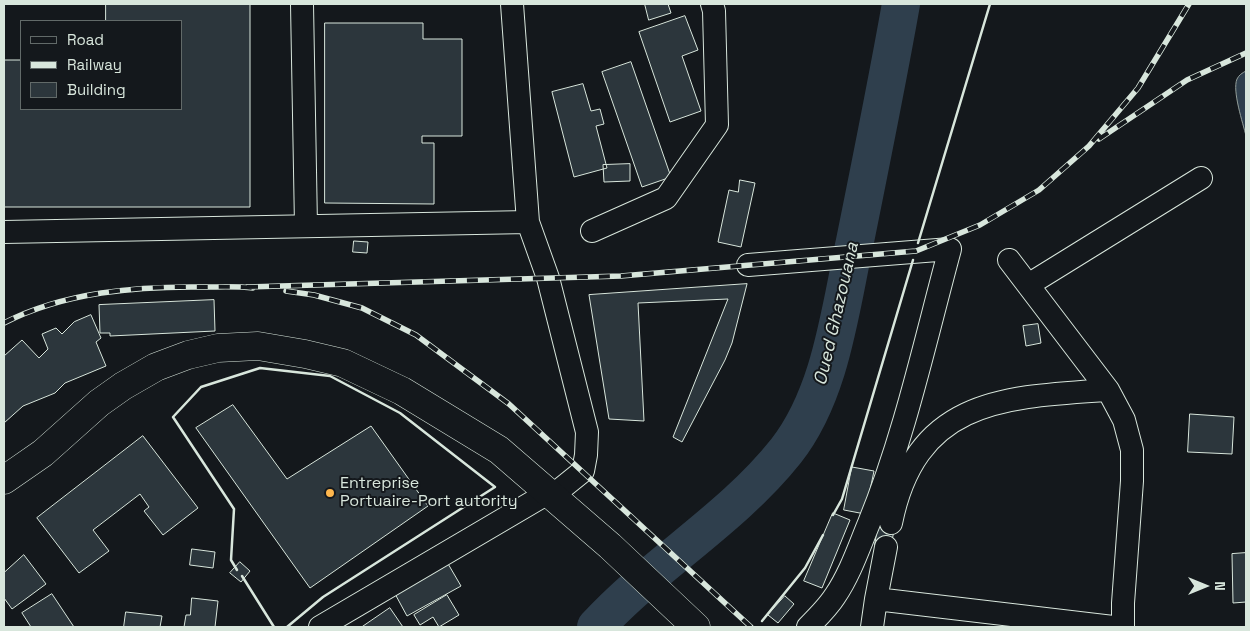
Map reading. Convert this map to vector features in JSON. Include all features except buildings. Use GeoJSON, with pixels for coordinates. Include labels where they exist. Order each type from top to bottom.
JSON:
{"type":"FeatureCollection","features":[{"type":"Feature","properties":{"kind":"main road"},"geometry":{"type":"LineString","coordinates":[[4,480],[43,453],[99,403],[123,386],[156,367],[188,355],[218,348],[258,346],[306,354],[343,363],[402,391],[499,450],[610,546],[696,627]]}},
{"type":"Feature","properties":{"kind":"street"},"geometry":{"type":"LineString","coordinates":[[302,4],[306,226]]}},
{"type":"Feature","properties":{"kind":"street"},"geometry":{"type":"LineString","coordinates":[[320,627],[550,494],[583,471],[587,432],[548,278],[528,222],[512,4]]}},
{"type":"Feature","properties":{"kind":"street"},"geometry":{"type":"LineString","coordinates":[[592,231],[666,198],[717,125],[714,11],[712,4]]}},
{"type":"Feature","properties":{"kind":"street"},"geometry":{"type":"LineString","coordinates":[[1028,285],[1201,178]]}},
{"type":"Feature","properties":{"kind":"street"},"geometry":{"type":"LineString","coordinates":[[4,232],[528,222]]}},
{"type":"Feature","properties":{"kind":"street"},"geometry":{"type":"LineString","coordinates":[[748,265],[950,249],[897,448],[848,572],[836,595],[825,610],[808,627]]}},
{"type":"Feature","properties":{"kind":"street"},"geometry":{"type":"LineString","coordinates":[[1010,260],[1108,390],[1124,420],[1132,450],[1132,481],[1123,627]]}},
{"type":"Feature","properties":{"kind":"street"},"geometry":{"type":"LineString","coordinates":[[891,523],[898,494],[911,464],[932,438],[961,416],[994,403],[1108,390]]}},
{"type":"Feature","properties":{"kind":"street"},"geometry":{"type":"LineString","coordinates":[[872,627],[886,547]]}},
{"type":"Feature","properties":{"kind":"street"},"geometry":{"type":"LineString","coordinates":[[876,599],[1114,627]]}},
{"type":"Feature","properties":{"kind":"water"},"geometry":{"type":"Polygon","coordinates":[[[1246,71],[1246,136],[1237,99],[1236,84],[1239,76],[1246,71]]]}},
{"type":"Feature","properties":{"kind":"waterway","name":"Oued Ghazouana"},"geometry":{"type":"LineString","coordinates":[[596,627],[643,582],[718,520],[765,475],[786,451],[814,404],[824,378],[838,323],[901,4]]}},
{"type":"Feature","properties":{"kind":"railway"},"geometry":{"type":"LineString","coordinates":[[247,287],[621,276],[916,251],[980,225],[1039,190],[1089,146],[1138,88],[1189,4]]}},
{"type":"Feature","properties":{"kind":"railway"},"geometry":{"type":"LineString","coordinates":[[1099,139],[1187,80],[1246,53]]}},
{"type":"Feature","properties":{"kind":"railway"},"geometry":{"type":"LineString","coordinates":[[4,323],[51,304],[101,293],[179,287],[253,288]]}},
{"type":"Feature","properties":{"kind":"railway"},"geometry":{"type":"LineString","coordinates":[[286,291],[314,295],[362,308],[416,335],[509,404],[751,627]]}},
{"type":"Feature","properties":{"kind":"wall"},"geometry":{"type":"LineString","coordinates":[[918,243],[990,4]]}},
{"type":"Feature","properties":{"kind":"wall"},"geometry":{"type":"LineString","coordinates":[[833,515],[842,499],[913,260]]}},
{"type":"Feature","properties":{"kind":"wall"},"geometry":{"type":"LineString","coordinates":[[237,570],[231,560],[234,509],[173,417],[201,387],[260,368],[330,376],[400,413],[495,487],[323,597],[287,627]]}},
{"type":"Feature","properties":{"kind":"wall"},"geometry":{"type":"LineString","coordinates":[[762,621],[805,568],[823,535]]}},
{"type":"Feature","properties":{"kind":"wall"},"geometry":{"type":"LineString","coordinates":[[242,576],[274,627]]}},
{"type":"Feature","properties":{"kind":"place","name":"Entreprise Portuaire-Port autority"},"geometry":{"type":"Point","coordinates":[330,493]}}]}
